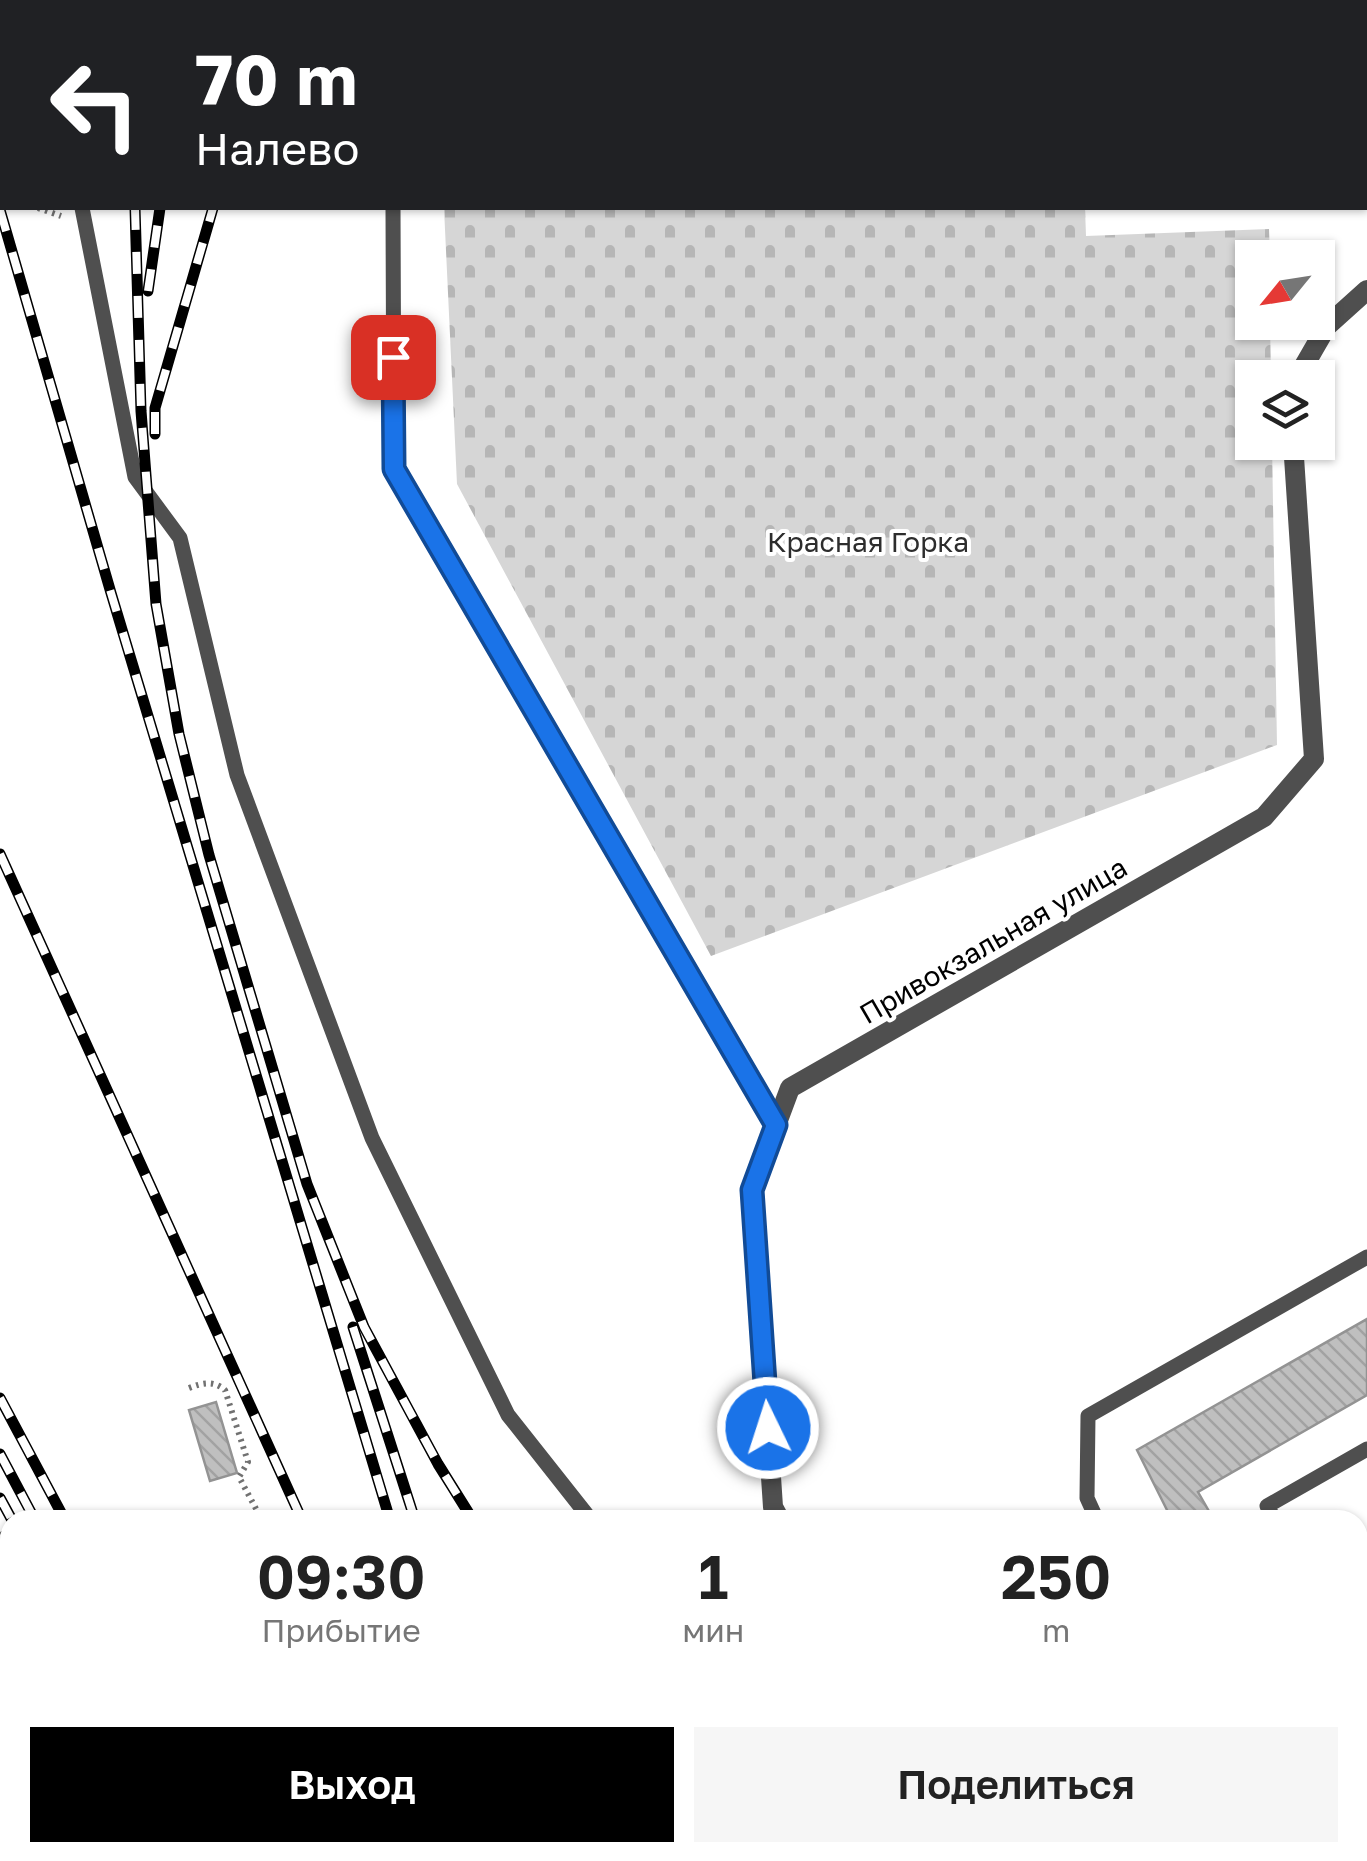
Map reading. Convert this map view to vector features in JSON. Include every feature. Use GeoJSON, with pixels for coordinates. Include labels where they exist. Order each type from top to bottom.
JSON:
{"type":"FeatureCollection","features":[{"type":"Feature","properties":{"kind":"street"},"geometry":{"type":"LineString","coordinates":[[1307,360],[1327,326],[1367,290]]}},
{"type":"Feature","properties":{"kind":"street","name":"Привокзальная улица"},"geometry":{"type":"LineString","coordinates":[[775,1510],[752,1190],[790,1088],[1264,816],[1314,759],[1294,460]]}},
{"type":"Feature","properties":{"kind":"lane"},"geometry":{"type":"LineString","coordinates":[[82,210],[135,477],[180,538],[237,775],[372,1138],[508,1415],[583,1510]]}},
{"type":"Feature","properties":{"kind":"lane"},"geometry":{"type":"LineString","coordinates":[[392,210],[394,469],[776,1125]]}},
{"type":"Feature","properties":{"kind":"lane"},"geometry":{"type":"LineString","coordinates":[[1093,1510],[1087,1498],[1088,1416],[1367,1257]]}},
{"type":"Feature","properties":{"kind":"lane"},"geometry":{"type":"LineString","coordinates":[[1269,1510],[1267,1506],[1367,1449]]}},
{"type":"Feature","properties":{"kind":"path"},"geometry":{"type":"LineString","coordinates":[[188,1388],[203,1383],[218,1384],[225,1390],[248,1462],[240,1477],[257,1510]]}},
{"type":"Feature","properties":{"kind":"green space","name":"Красная Горка"},"geometry":{"type":"Polygon","coordinates":[[[444,210],[1085,210],[1086,236],[1269,229],[1269,240],[1235,240],[1235,340],[1270,340],[1271,360],[1235,360],[1235,460],[1272,460],[1277,745],[711,956],[457,484],[444,210]]]}},
{"type":"Feature","properties":{"kind":"building"},"geometry":{"type":"Polygon","coordinates":[[[1367,1319],[1367,1395],[1198,1492],[1208,1510],[1167,1510],[1137,1450],[1367,1319]]]}},
{"type":"Feature","properties":{"kind":"building"},"geometry":{"type":"Polygon","coordinates":[[[216,1402],[237,1473],[210,1481],[189,1410],[216,1402]]]}},
{"type":"Feature","properties":{"kind":"railway"},"geometry":{"type":"LineString","coordinates":[[0,210],[387,1510]]}},
{"type":"Feature","properties":{"kind":"railway"},"geometry":{"type":"LineString","coordinates":[[135,210],[141,411],[156,604],[179,734],[209,855],[307,1184],[364,1327],[467,1510]]}},
{"type":"Feature","properties":{"kind":"railway"},"geometry":{"type":"LineString","coordinates":[[148,291],[160,210]]}},
{"type":"Feature","properties":{"kind":"railway"},"geometry":{"type":"LineString","coordinates":[[155,434],[155,408],[212,210]]}},
{"type":"Feature","properties":{"kind":"railway"},"geometry":{"type":"LineString","coordinates":[[0,854],[297,1510]]}},
{"type":"Feature","properties":{"kind":"railway"},"geometry":{"type":"LineString","coordinates":[[353,1327],[412,1510]]}},
{"type":"Feature","properties":{"kind":"railway"},"geometry":{"type":"LineString","coordinates":[[0,1398],[60,1510]]}},
{"type":"Feature","properties":{"kind":"railway"},"geometry":{"type":"LineString","coordinates":[[0,1454],[30,1510]]}},
{"type":"Feature","properties":{"kind":"railway"},"geometry":{"type":"LineString","coordinates":[[0,1498],[7,1510]]}},
{"type":"Feature","properties":{"kind":"route"},"geometry":{"type":"LineString","coordinates":[[393,357],[394,469],[776,1125],[752,1190],[768,1428]]}}]}
